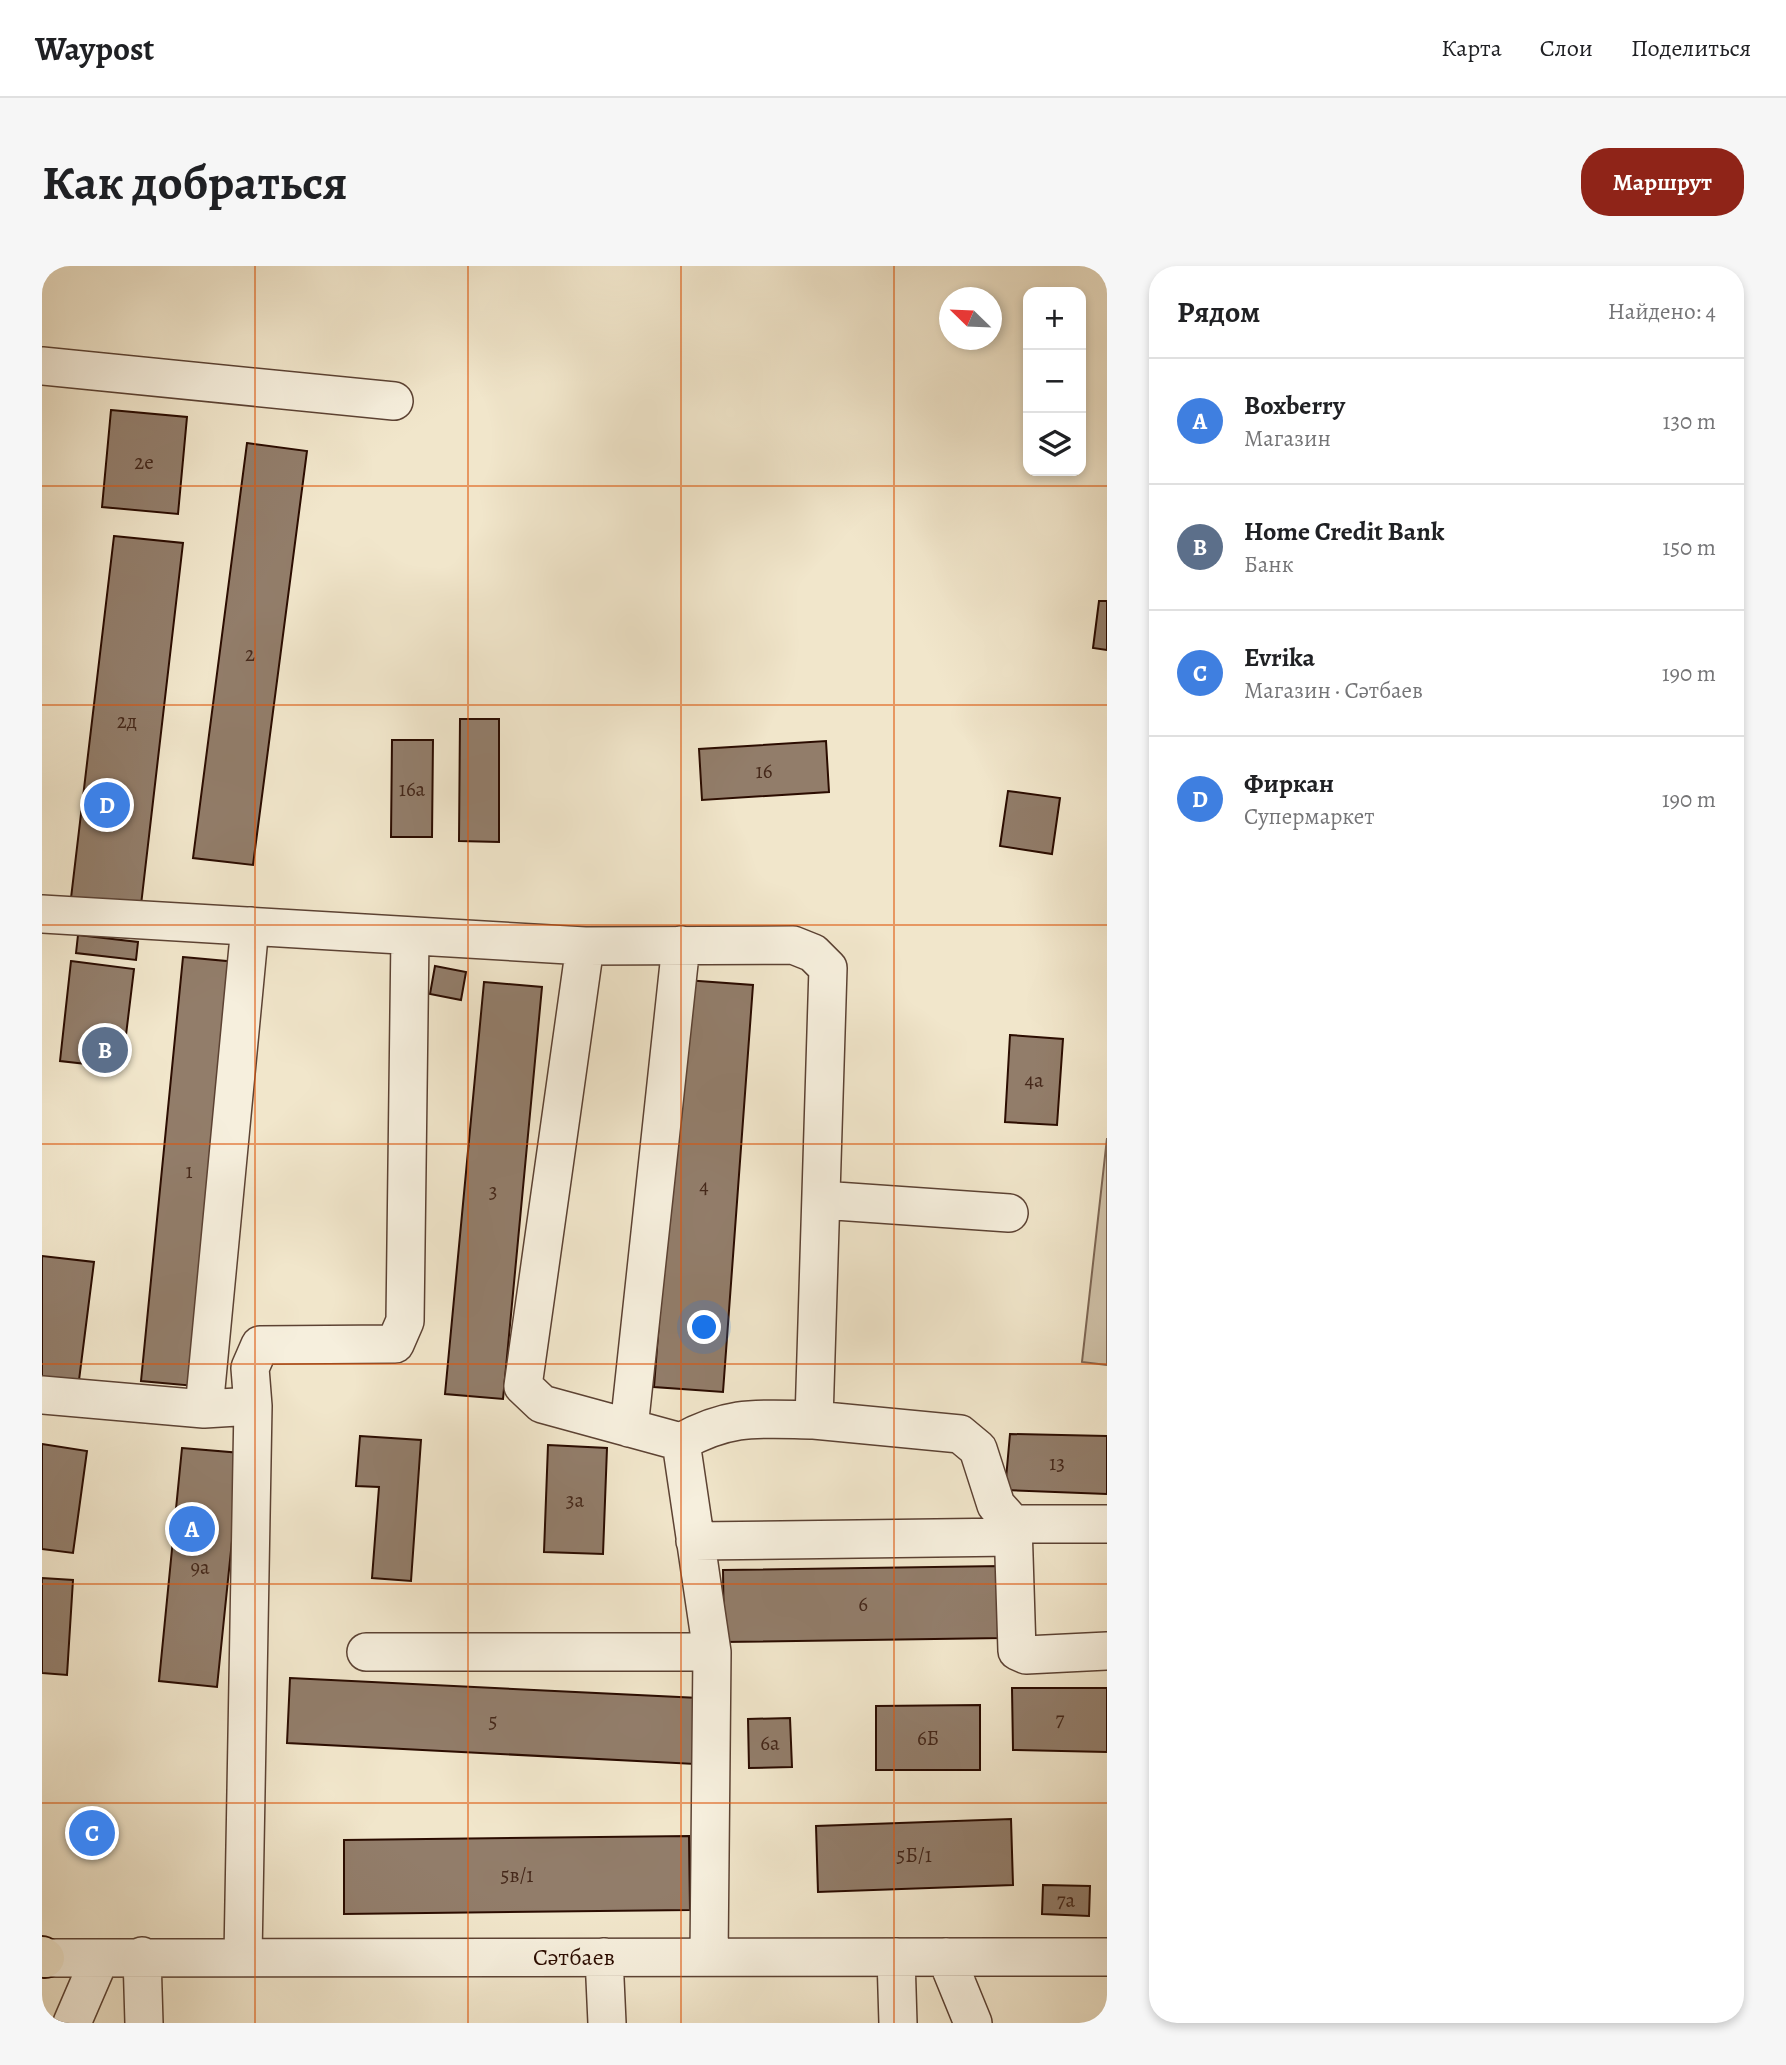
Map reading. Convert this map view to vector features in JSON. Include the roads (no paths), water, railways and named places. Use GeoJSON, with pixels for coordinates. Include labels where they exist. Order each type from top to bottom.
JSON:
{"type":"FeatureCollection","features":[{"type":"Feature","properties":{"kind":"street"},"geometry":{"type":"LineString","coordinates":[[42,366],[394,401]]}},
{"type":"Feature","properties":{"kind":"street"},"geometry":{"type":"LineString","coordinates":[[42,914],[585,946],[793,945],[813,953],[828,968],[814,1420]]}},
{"type":"Feature","properties":{"kind":"street"},"geometry":{"type":"LineString","coordinates":[[204,1409],[250,926]]}},
{"type":"Feature","properties":{"kind":"street"},"geometry":{"type":"LineString","coordinates":[[243,1956],[253,1406],[250,1368],[260,1345],[395,1344],[405,1321],[410,936]]}},
{"type":"Feature","properties":{"kind":"street"},"geometry":{"type":"LineString","coordinates":[[629,1428],[681,945]]}},
{"type":"Feature","properties":{"kind":"street"},"geometry":{"type":"LineString","coordinates":[[585,946],[523,1386],[542,1404],[681,1442],[707,1428],[740,1419],[814,1420],[960,1434],[978,1449],[996,1505],[1013,1531],[1017,1651],[1026,1655],[1107,1651]]}},
{"type":"Feature","properties":{"kind":"street"},"geometry":{"type":"LineString","coordinates":[[821,1200],[1009,1213]]}},
{"type":"Feature","properties":{"kind":"street"},"geometry":{"type":"LineString","coordinates":[[42,1395],[204,1409],[253,1406]]}},
{"type":"Feature","properties":{"kind":"street"},"geometry":{"type":"LineString","coordinates":[[681,1442],[712,1652],[709,1957]]}},
{"type":"Feature","properties":{"kind":"street"},"geometry":{"type":"LineString","coordinates":[[695,1541],[1013,1531],[1107,1524]]}},
{"type":"Feature","properties":{"kind":"street"},"geometry":{"type":"LineString","coordinates":[[366,1652],[712,1652]]}},
{"type":"Feature","properties":{"kind":"street"},"geometry":{"type":"LineString","coordinates":[[142,1956],[144,2023]]}},
{"type":"Feature","properties":{"kind":"street","name":"Сәтбаев"},"geometry":{"type":"LineString","coordinates":[[43,1957],[1107,1957]]}},
{"type":"Feature","properties":{"kind":"street"},"geometry":{"type":"LineString","coordinates":[[604,1957],[607,2023]]}},
{"type":"Feature","properties":{"kind":"street"},"geometry":{"type":"LineString","coordinates":[[896,1957],[898,2023]]}},
{"type":"Feature","properties":{"kind":"street"},"geometry":{"type":"LineString","coordinates":[[946,1957],[973,2023]]}},
{"type":"Feature","properties":{"kind":"street"},"geometry":{"type":"LineString","coordinates":[[72,2023],[100,1958]]}},
{"type":"Feature","properties":{"kind":"place","name":"Фиркан"},"geometry":{"type":"Point","coordinates":[107,805]}},
{"type":"Feature","properties":{"kind":"place","name":"Home Credit Bank"},"geometry":{"type":"Point","coordinates":[105,1050]}},
{"type":"Feature","properties":{"kind":"place","name":"Boxberry"},"geometry":{"type":"Point","coordinates":[192,1529]}},
{"type":"Feature","properties":{"kind":"place","name":"Evrika"},"geometry":{"type":"Point","coordinates":[92,1833]}}]}
